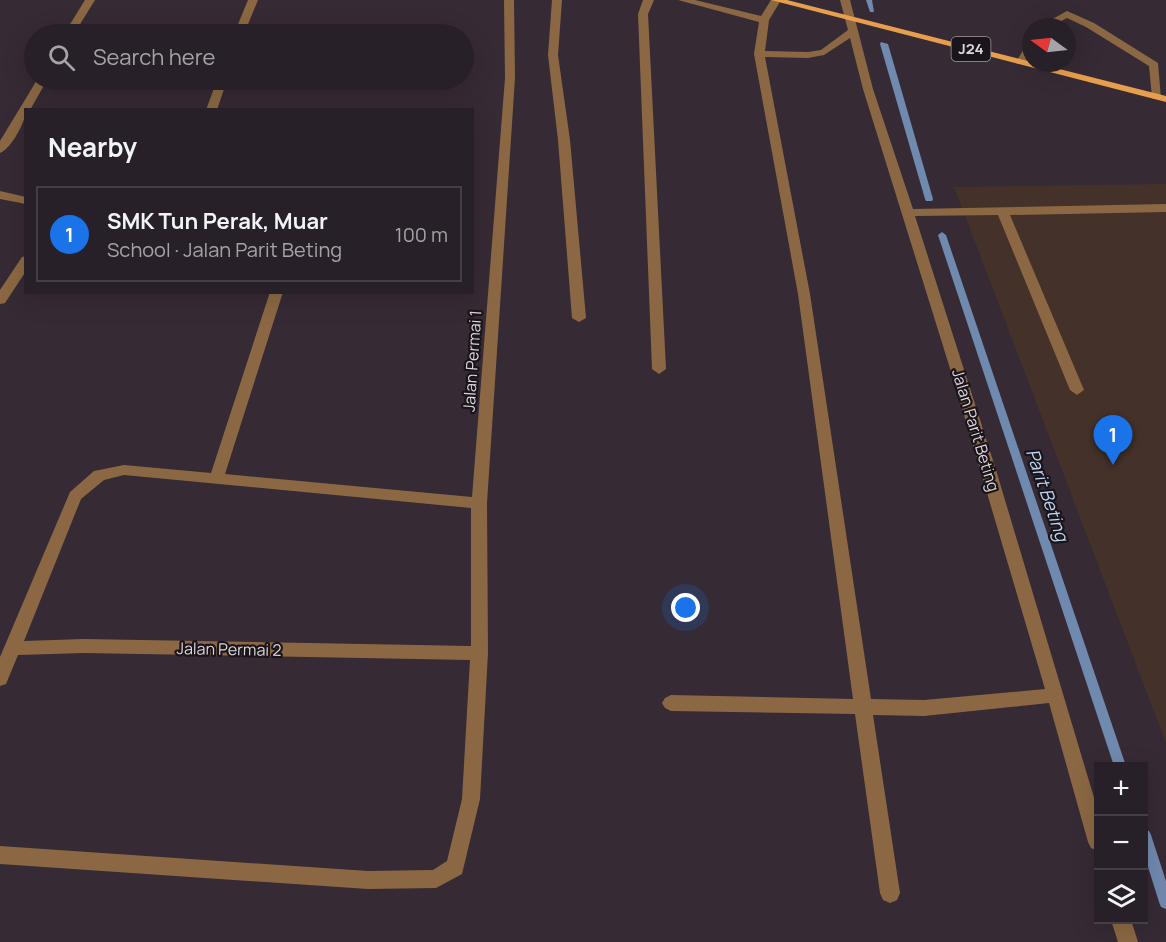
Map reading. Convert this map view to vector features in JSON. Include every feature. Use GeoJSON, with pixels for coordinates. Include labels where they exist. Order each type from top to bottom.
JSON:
{"type":"FeatureCollection","features":[{"type":"Feature","properties":{"kind":"main road","name":"J24"},"geometry":{"type":"LineString","coordinates":[[776,0],[852,25],[1021,62],[1162,98]]}},
{"type":"Feature","properties":{"kind":"street"},"geometry":{"type":"LineString","coordinates":[[75,24],[90,0]]}},
{"type":"Feature","properties":{"kind":"street"},"geometry":{"type":"LineString","coordinates":[[243,24],[253,0]]}},
{"type":"Feature","properties":{"kind":"street","name":"Jalan Permai 1"},"geometry":{"type":"LineString","coordinates":[[0,855],[369,880],[436,879],[455,867],[471,799],[479,653],[479,503],[510,78],[509,0]]}},
{"type":"Feature","properties":{"kind":"street"},"geometry":{"type":"LineString","coordinates":[[557,0],[553,55],[564,140],[579,318]]}},
{"type":"Feature","properties":{"kind":"street"},"geometry":{"type":"LineString","coordinates":[[649,0],[646,2],[643,14],[659,369]]}},
{"type":"Feature","properties":{"kind":"street"},"geometry":{"type":"LineString","coordinates":[[683,0],[764,20]]}},
{"type":"Feature","properties":{"kind":"street"},"geometry":{"type":"LineString","coordinates":[[776,0],[764,20],[759,54],[804,294],[890,892]]}},
{"type":"Feature","properties":{"kind":"street","name":"Jalan Parit Beting"},"geometry":{"type":"LineString","coordinates":[[845,0],[871,99],[909,213],[1056,695],[1094,828]]}},
{"type":"Feature","properties":{"kind":"street"},"geometry":{"type":"LineString","coordinates":[[1060,18],[1067,14],[1074,18]]}},
{"type":"Feature","properties":{"kind":"street"},"geometry":{"type":"LineString","coordinates":[[1076,19],[1154,65],[1162,98]]}},
{"type":"Feature","properties":{"kind":"street"},"geometry":{"type":"LineString","coordinates":[[759,54],[808,55],[824,52],[852,25]]}},
{"type":"Feature","properties":{"kind":"street"},"geometry":{"type":"LineString","coordinates":[[25,108],[36,90]]}},
{"type":"Feature","properties":{"kind":"street"},"geometry":{"type":"LineString","coordinates":[[212,108],[218,90]]}},
{"type":"Feature","properties":{"kind":"street"},"geometry":{"type":"LineString","coordinates":[[0,150],[24,110]]}},
{"type":"Feature","properties":{"kind":"street"},"geometry":{"type":"LineString","coordinates":[[0,195],[24,201]]}},
{"type":"Feature","properties":{"kind":"street"},"geometry":{"type":"LineString","coordinates":[[909,213],[1166,208]]}},
{"type":"Feature","properties":{"kind":"street"},"geometry":{"type":"LineString","coordinates":[[1002,211],[1077,390]]}},
{"type":"Feature","properties":{"kind":"street"},"geometry":{"type":"LineString","coordinates":[[0,300],[24,264]]}},
{"type":"Feature","properties":{"kind":"street"},"geometry":{"type":"LineString","coordinates":[[216,479],[276,294]]}},
{"type":"Feature","properties":{"kind":"street"},"geometry":{"type":"LineString","coordinates":[[0,679],[75,496],[99,475],[124,470],[479,503]]}},
{"type":"Feature","properties":{"kind":"street","name":"Jalan Permai 2"},"geometry":{"type":"LineString","coordinates":[[12,648],[84,646],[479,653]]}},
{"type":"Feature","properties":{"kind":"street"},"geometry":{"type":"LineString","coordinates":[[671,703],[863,708],[982,705],[1056,695]]}},
{"type":"Feature","properties":{"kind":"street"},"geometry":{"type":"LineString","coordinates":[[1122,924],[1128,942]]}},
{"type":"Feature","properties":{"kind":"shaded area"},"geometry":{"type":"Polygon","coordinates":[[[1166,184],[1166,743],[954,187],[1166,184]]]}},
{"type":"Feature","properties":{"kind":"waterway","name":"Parit Beting"},"geometry":{"type":"LineString","coordinates":[[869,0],[872,11]]}},
{"type":"Feature","properties":{"kind":"waterway","name":"Parit Beting"},"geometry":{"type":"LineString","coordinates":[[884,44],[929,199]]}},
{"type":"Feature","properties":{"kind":"waterway","name":"Parit Beting"},"geometry":{"type":"LineString","coordinates":[[942,235],[1119,762]]}},
{"type":"Feature","properties":{"kind":"waterway","name":"Parit Beting"},"geometry":{"type":"LineString","coordinates":[[1148,847],[1166,902]]}},
{"type":"Feature","properties":{"kind":"place","name":"SMK Tun Perak, Muar"},"geometry":{"type":"Point","coordinates":[1113,465]}}]}
